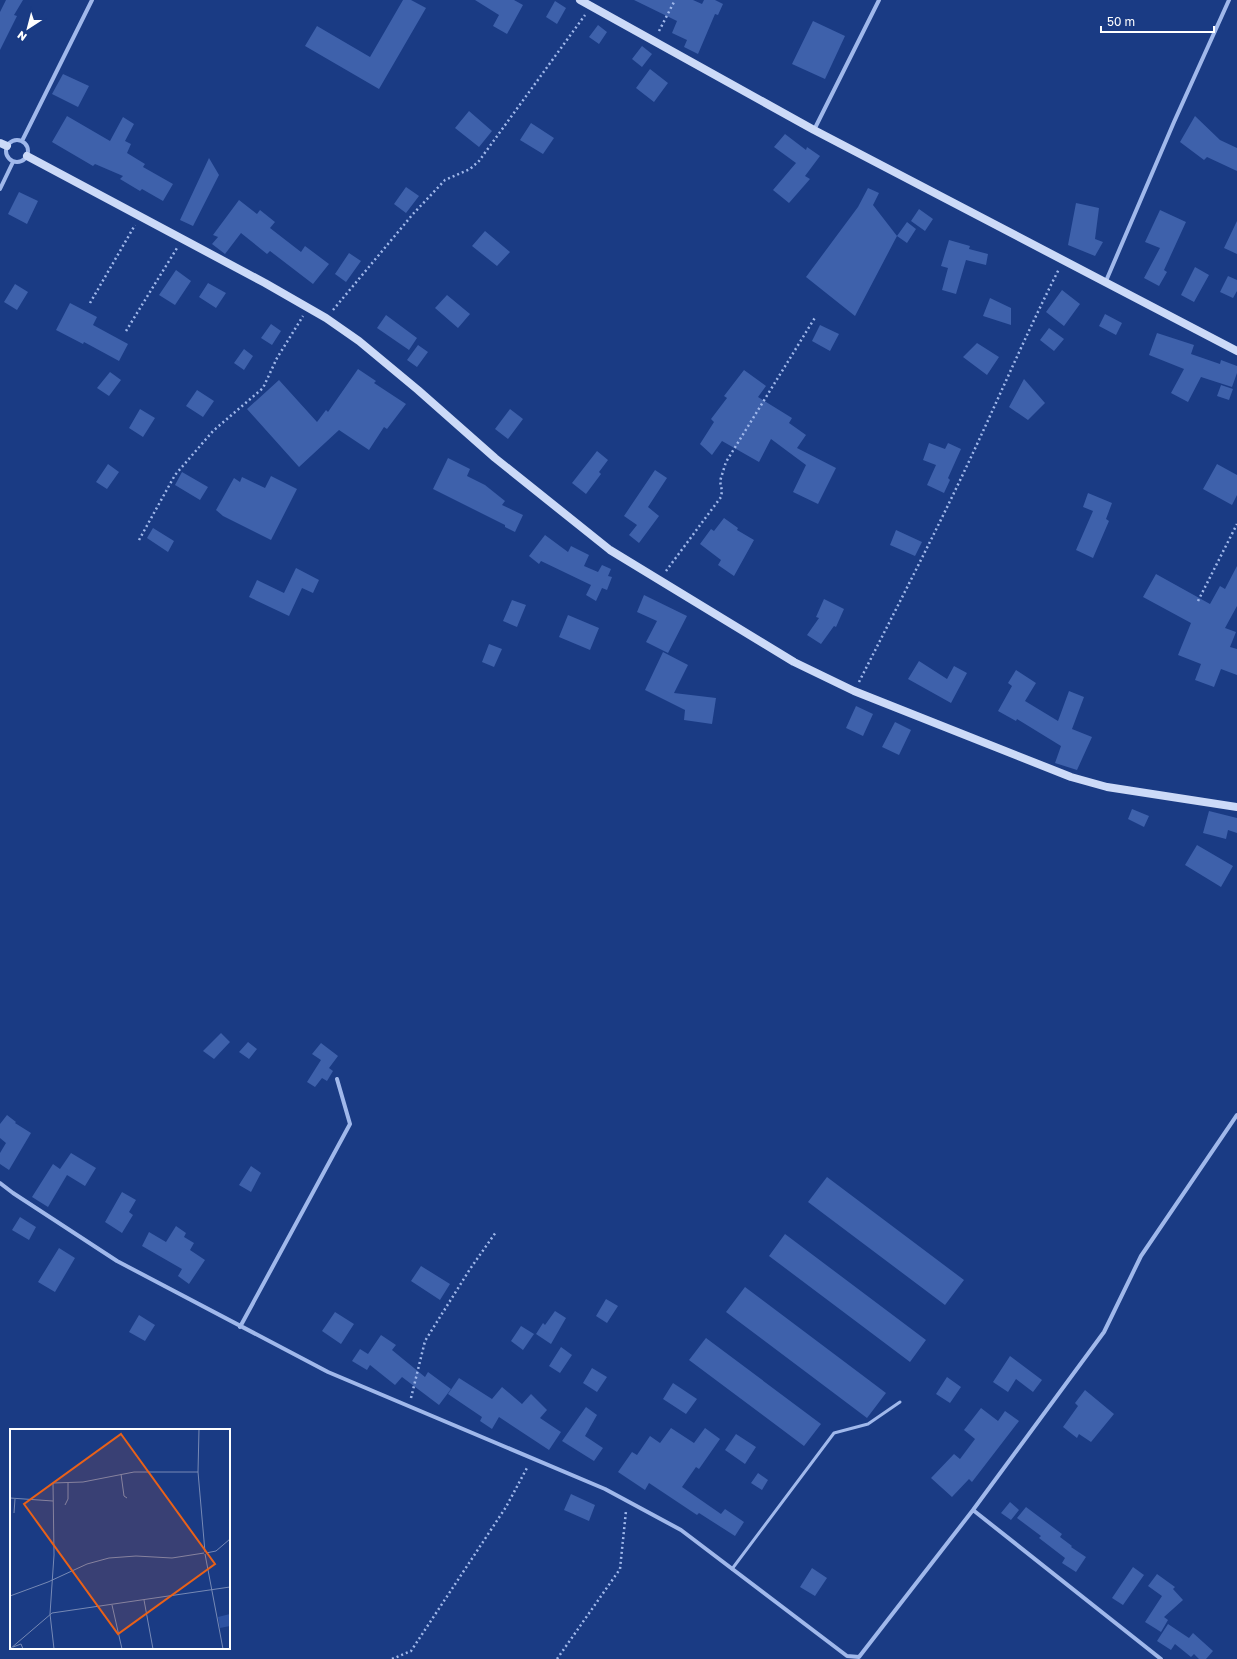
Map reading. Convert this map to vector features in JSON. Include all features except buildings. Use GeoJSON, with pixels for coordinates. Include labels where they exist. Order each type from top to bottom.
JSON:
{"type":"FeatureCollection","features":[{"type":"Feature","properties":{"kind":"street"},"geometry":{"type":"LineString","coordinates":[[22,141],[92,0]]}},
{"type":"Feature","properties":{"kind":"street"},"geometry":{"type":"LineString","coordinates":[[580,0],[814,130],[1106,281],[1237,351]]}},
{"type":"Feature","properties":{"kind":"street"},"geometry":{"type":"LineString","coordinates":[[814,130],[880,0]]}},
{"type":"Feature","properties":{"kind":"street"},"geometry":{"type":"LineString","coordinates":[[1106,281],[1174,122],[1229,0]]}},
{"type":"Feature","properties":{"kind":"street"},"geometry":{"type":"LineString","coordinates":[[14,140],[22,141],[28,148],[27,156],[22,161],[13,162],[6,155],[3,144],[14,140]]}},
{"type":"Feature","properties":{"kind":"street"},"geometry":{"type":"LineString","coordinates":[[27,156],[183,239],[326,318],[359,341],[495,458],[610,550],[794,662],[854,691],[1071,778],[1108,787],[1237,807]]}},
{"type":"Feature","properties":{"kind":"street"},"geometry":{"type":"LineString","coordinates":[[0,188],[13,162]]}},
{"type":"Feature","properties":{"kind":"street"},"geometry":{"type":"LineString","coordinates":[[240,1326],[350,1124],[337,1079]]}},
{"type":"Feature","properties":{"kind":"street"},"geometry":{"type":"LineString","coordinates":[[0,1183],[117,1262],[328,1372],[605,1489],[680,1530],[847,1656],[859,1657],[973,1510],[1104,1332],[1140,1256],[1237,1115]]}},
{"type":"Feature","properties":{"kind":"street"},"geometry":{"type":"LineString","coordinates":[[973,1510],[1162,1659]]}},
{"type":"Feature","properties":{"kind":"lane"},"geometry":{"type":"LineString","coordinates":[[732,1569],[834,1433],[868,1424],[900,1402]]}},
{"type":"Feature","properties":{"kind":"path"},"geometry":{"type":"LineString","coordinates":[[654,40],[675,0]]}},
{"type":"Feature","properties":{"kind":"path"},"geometry":{"type":"LineString","coordinates":[[326,318],[413,214],[445,180],[470,169],[479,161],[592,6]]}},
{"type":"Feature","properties":{"kind":"path"},"geometry":{"type":"LineString","coordinates":[[90,304],[140,216]]}},
{"type":"Feature","properties":{"kind":"path"},"geometry":{"type":"LineString","coordinates":[[126,331],[183,239]]}},
{"type":"Feature","properties":{"kind":"path"},"geometry":{"type":"LineString","coordinates":[[854,691],[915,573],[972,455],[1028,329],[1064,260]]}},
{"type":"Feature","properties":{"kind":"path"},"geometry":{"type":"LineString","coordinates":[[139,540],[175,475],[213,431],[263,388],[277,358],[308,307]]}},
{"type":"Feature","properties":{"kind":"path"},"geometry":{"type":"LineString","coordinates":[[660,580],[720,497],[722,491],[720,481],[726,462],[816,316]]}},
{"type":"Feature","properties":{"kind":"path"},"geometry":{"type":"LineString","coordinates":[[1198,601],[1237,524]]}},
{"type":"Feature","properties":{"kind":"path"},"geometry":{"type":"LineString","coordinates":[[409,1406],[425,1341],[470,1269],[496,1232]]}},
{"type":"Feature","properties":{"kind":"path"},"geometry":{"type":"LineString","coordinates":[[392,1659],[411,1651],[506,1507],[532,1458]]}},
{"type":"Feature","properties":{"kind":"path"},"geometry":{"type":"LineString","coordinates":[[557,1659],[620,1570],[627,1501]]}}]}
